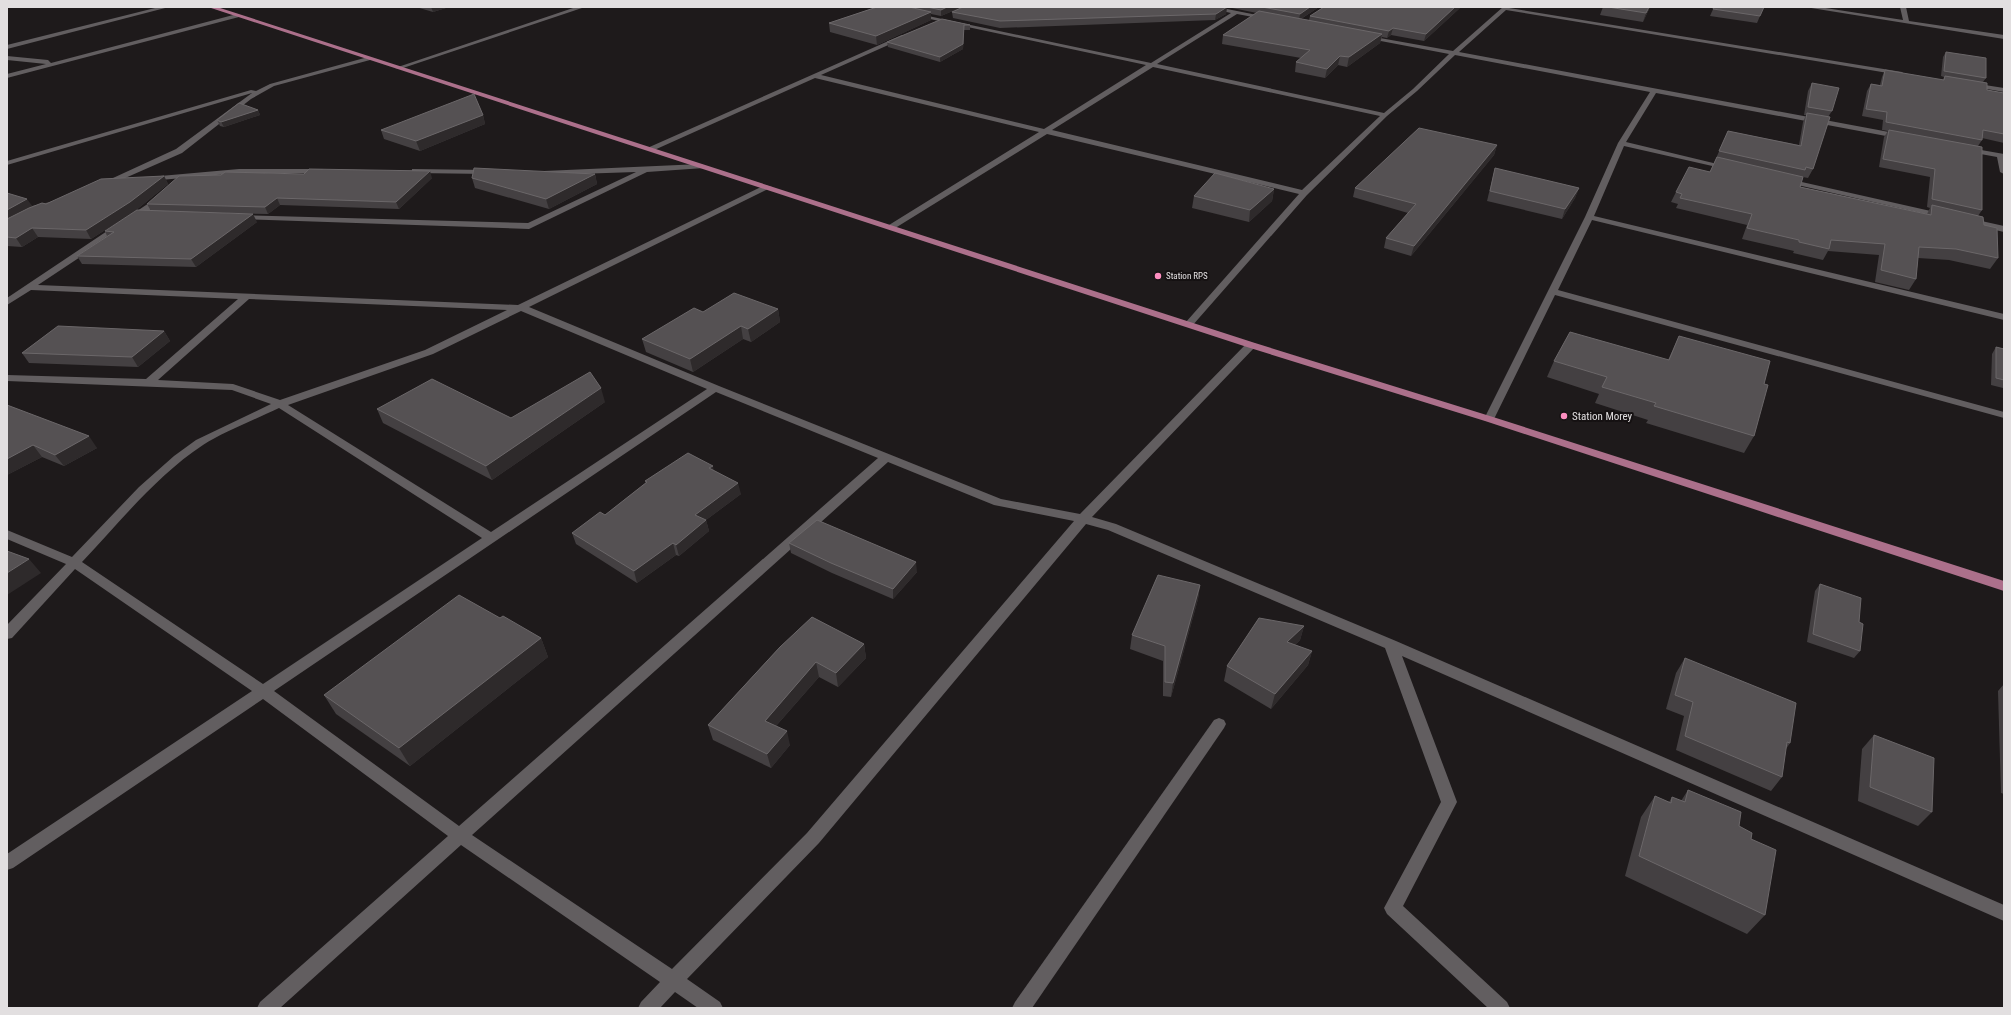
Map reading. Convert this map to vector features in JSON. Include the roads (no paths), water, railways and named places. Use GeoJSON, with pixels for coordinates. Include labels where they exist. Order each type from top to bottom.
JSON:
{"type":"FeatureCollection","features":[{"type":"Feature","properties":{"kind":"main road"},"geometry":{"type":"LineString","coordinates":[[211,7],[892,227],[1251,345],[1489,419],[2004,586]]}},
{"type":"Feature","properties":{"kind":"street"},"geometry":{"type":"LineString","coordinates":[[7,47],[166,7]]}},
{"type":"Feature","properties":{"kind":"street"},"geometry":{"type":"LineString","coordinates":[[568,7],[579,8]]}},
{"type":"Feature","properties":{"kind":"street"},"geometry":{"type":"LineString","coordinates":[[1207,7],[1279,20]]}},
{"type":"Feature","properties":{"kind":"street"},"geometry":{"type":"LineString","coordinates":[[1189,324],[1304,194],[1384,115],[1415,90],[1453,52],[1505,7],[1905,74]]}},
{"type":"Feature","properties":{"kind":"street"},"geometry":{"type":"LineString","coordinates":[[1808,7],[2004,37]]}},
{"type":"Feature","properties":{"kind":"street"},"geometry":{"type":"LineString","coordinates":[[1903,7],[1906,22]]}},
{"type":"Feature","properties":{"kind":"street"},"geometry":{"type":"LineString","coordinates":[[398,68],[579,8]]}},
{"type":"Feature","properties":{"kind":"street"},"geometry":{"type":"LineString","coordinates":[[892,227],[1236,12]]}},
{"type":"Feature","properties":{"kind":"street"},"geometry":{"type":"LineString","coordinates":[[912,13],[1384,115]]}},
{"type":"Feature","properties":{"kind":"street"},"geometry":{"type":"LineString","coordinates":[[928,26],[956,13]]}},
{"type":"Feature","properties":{"kind":"street"},"geometry":{"type":"LineString","coordinates":[[7,76],[237,16]]}},
{"type":"Feature","properties":{"kind":"street"},"geometry":{"type":"LineString","coordinates":[[649,149],[906,35]]}},
{"type":"Feature","properties":{"kind":"street"},"geometry":{"type":"LineString","coordinates":[[1362,36],[1908,138]]}},
{"type":"Feature","properties":{"kind":"street"},"geometry":{"type":"LineString","coordinates":[[7,58],[56,63]]}},
{"type":"Feature","properties":{"kind":"street"},"geometry":{"type":"LineString","coordinates":[[7,163],[368,58]]}},
{"type":"Feature","properties":{"kind":"street"},"geometry":{"type":"LineString","coordinates":[[815,76],[1304,194]]}},
{"type":"Feature","properties":{"kind":"street"},"geometry":{"type":"LineString","coordinates":[[1966,84],[2004,90]]}},
{"type":"Feature","properties":{"kind":"street"},"geometry":{"type":"LineString","coordinates":[[95,188],[179,151],[249,98],[272,85]]}},
{"type":"Feature","properties":{"kind":"street"},"geometry":{"type":"LineString","coordinates":[[1489,419],[1589,218],[1622,143],[1654,90]]}},
{"type":"Feature","properties":{"kind":"street"},"geometry":{"type":"LineString","coordinates":[[1622,143],[1741,170]]}},
{"type":"Feature","properties":{"kind":"street"},"geometry":{"type":"LineString","coordinates":[[1963,148],[2003,156],[2004,172]]}},
{"type":"Feature","properties":{"kind":"street"},"geometry":{"type":"LineString","coordinates":[[539,172],[604,172],[701,166]]}},
{"type":"Feature","properties":{"kind":"street"},"geometry":{"type":"LineString","coordinates":[[234,217],[529,226],[650,169]]}},
{"type":"Feature","properties":{"kind":"street"},"geometry":{"type":"LineString","coordinates":[[109,182],[184,177],[239,171],[330,171]]}},
{"type":"Feature","properties":{"kind":"street"},"geometry":{"type":"LineString","coordinates":[[410,171],[493,172]]}},
{"type":"Feature","properties":{"kind":"street"},"geometry":{"type":"LineString","coordinates":[[7,302],[73,256],[139,214],[184,177]]}},
{"type":"Feature","properties":{"kind":"street"},"geometry":{"type":"LineString","coordinates":[[1780,179],[2004,229]]}},
{"type":"Feature","properties":{"kind":"street"},"geometry":{"type":"LineString","coordinates":[[7,634],[143,490],[178,458],[200,442],[280,404],[429,352],[523,308],[768,187]]}},
{"type":"Feature","properties":{"kind":"street"},"geometry":{"type":"LineString","coordinates":[[139,214],[155,214]]}},
{"type":"Feature","properties":{"kind":"street"},"geometry":{"type":"LineString","coordinates":[[1589,218],[2004,317]]}},
{"type":"Feature","properties":{"kind":"street"},"geometry":{"type":"LineString","coordinates":[[29,287],[248,295],[523,308],[715,388],[998,502],[1083,519],[1112,527],[1391,645],[2004,913]]}},
{"type":"Feature","properties":{"kind":"street"},"geometry":{"type":"LineString","coordinates":[[1552,291],[2004,415]]}},
{"type":"Feature","properties":{"kind":"street"},"geometry":{"type":"LineString","coordinates":[[148,383],[248,295]]}},
{"type":"Feature","properties":{"kind":"street"},"geometry":{"type":"LineString","coordinates":[[647,1008],[813,838],[1083,519],[1251,345]]}},
{"type":"Feature","properties":{"kind":"street"},"geometry":{"type":"LineString","coordinates":[[7,378],[193,384],[233,387],[280,404],[492,538]]}},
{"type":"Feature","properties":{"kind":"street"},"geometry":{"type":"LineString","coordinates":[[7,863],[715,388]]}},
{"type":"Feature","properties":{"kind":"street"},"geometry":{"type":"LineString","coordinates":[[266,1008],[886,457]]}},
{"type":"Feature","properties":{"kind":"street"},"geometry":{"type":"LineString","coordinates":[[7,534],[74,563],[263,691],[460,836],[714,1008]]}},
{"type":"Feature","properties":{"kind":"street"},"geometry":{"type":"LineString","coordinates":[[1391,645],[1449,802],[1393,908],[1501,1008]]}},
{"type":"Feature","properties":{"kind":"street"},"geometry":{"type":"LineString","coordinates":[[1022,1008],[1219,724]]}},
{"type":"Feature","properties":{"kind":"place","name":"Station RPS"},"geometry":{"type":"Point","coordinates":[1158,276]}},
{"type":"Feature","properties":{"kind":"place","name":"Station Morey"},"geometry":{"type":"Point","coordinates":[1564,416]}}]}
